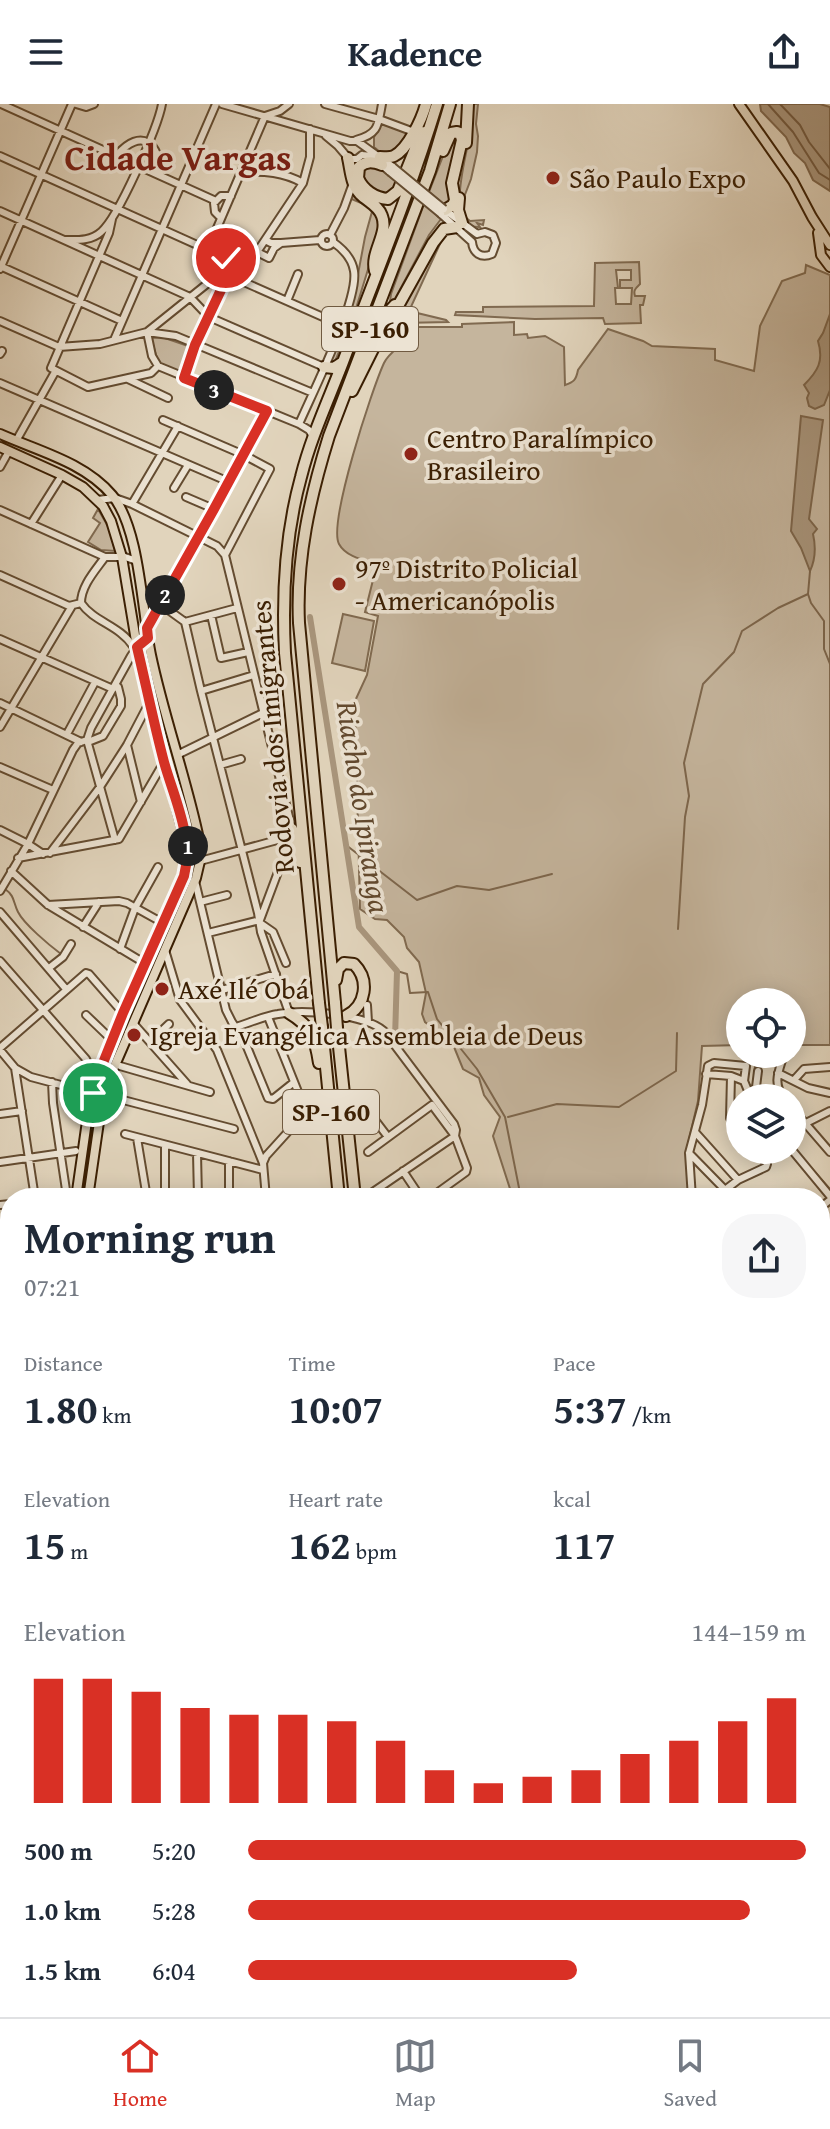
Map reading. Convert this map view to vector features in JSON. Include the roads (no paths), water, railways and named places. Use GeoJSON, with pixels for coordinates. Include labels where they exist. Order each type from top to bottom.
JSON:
{"type":"FeatureCollection","features":[{"type":"Feature","properties":{"kind":"highway"},"geometry":{"type":"LineString","coordinates":[[426,104],[414,132],[386,166],[370,162],[359,167],[358,178],[367,191],[388,199],[398,191],[435,104]]}},
{"type":"Feature","properties":{"kind":"highway","name":"Rodovia dos Imigrantes"},"geometry":{"type":"LineString","coordinates":[[338,1188],[287,675],[283,613],[286,556],[300,479],[313,436],[416,171],[435,104]]}},
{"type":"Feature","properties":{"kind":"highway","name":"Rodovia dos Imigrantes"},"geometry":{"type":"LineString","coordinates":[[354,1188],[302,674],[298,618],[305,530],[315,479],[329,436],[431,168],[450,104]]}},
{"type":"Feature","properties":{"kind":"highway"},"geometry":{"type":"LineString","coordinates":[[388,326],[383,324],[382,319],[396,304],[416,263],[456,224],[457,187],[466,144],[468,104]]}},
{"type":"Feature","properties":{"kind":"highway"},"geometry":{"type":"LineString","coordinates":[[431,168],[439,160],[451,133],[460,133],[462,140],[452,183],[456,224]]}},
{"type":"Feature","properties":{"kind":"highway"},"geometry":{"type":"LineString","coordinates":[[352,158],[352,186],[375,205],[383,219],[383,231],[374,256],[376,273]]}},
{"type":"Feature","properties":{"kind":"highway"},"geometry":{"type":"LineString","coordinates":[[329,436],[379,337],[433,243],[441,232],[456,224]]}},
{"type":"Feature","properties":{"kind":"highway"},"geometry":{"type":"LineString","coordinates":[[396,304],[388,303],[387,298],[406,249],[408,228]]}},
{"type":"Feature","properties":{"kind":"highway"},"geometry":{"type":"LineString","coordinates":[[324,367],[334,368],[343,362]]}},
{"type":"Feature","properties":{"kind":"highway"},"geometry":{"type":"LineString","coordinates":[[292,829],[309,904]]}},
{"type":"Feature","properties":{"kind":"highway"},"geometry":{"type":"LineString","coordinates":[[333,985],[338,969],[344,963],[354,964],[361,972],[361,1002],[355,1011],[346,1016]]}},
{"type":"Feature","properties":{"kind":"highway"},"geometry":{"type":"LineString","coordinates":[[289,1013],[301,1020],[311,1032],[328,1085]]}},
{"type":"Feature","properties":{"kind":"main road"},"geometry":{"type":"LineString","coordinates":[[739,104],[793,181],[830,248],[825,254],[827,264]]}},
{"type":"Feature","properties":{"kind":"main road"},"geometry":{"type":"LineString","coordinates":[[812,217],[827,264]]}},
{"type":"Feature","properties":{"kind":"main road"},"geometry":{"type":"LineString","coordinates":[[0,434],[81,469],[115,498],[132,538],[148,638],[196,826],[200,861],[195,881],[110,1076],[100,1115],[89,1188]]}},
{"type":"Feature","properties":{"kind":"main road"},"geometry":{"type":"LineString","coordinates":[[4,449],[83,487],[97,500],[111,521],[122,557],[149,702],[188,851],[184,876],[91,1093],[77,1188]]}},
{"type":"Feature","properties":{"kind":"main road"},"geometry":{"type":"LineString","coordinates":[[91,1093],[100,1098],[100,1115]]}},
{"type":"Feature","properties":{"kind":"street"},"geometry":{"type":"LineString","coordinates":[[94,104],[86,107],[74,104],[0,267],[122,321]]}},
{"type":"Feature","properties":{"kind":"street"},"geometry":{"type":"LineString","coordinates":[[114,340],[219,104],[359,142],[456,224]]}},
{"type":"Feature","properties":{"kind":"street"},"geometry":{"type":"LineString","coordinates":[[208,249],[265,116],[289,104]]}},
{"type":"Feature","properties":{"kind":"street"},"geometry":{"type":"LineString","coordinates":[[325,104],[414,132]]}},
{"type":"Feature","properties":{"kind":"street"},"geometry":{"type":"LineString","coordinates":[[352,158],[345,145],[365,137],[378,127],[382,104]]}},
{"type":"Feature","properties":{"kind":"street"},"geometry":{"type":"LineString","coordinates":[[1,106],[216,201]]}},
{"type":"Feature","properties":{"kind":"street"},"geometry":{"type":"LineString","coordinates":[[60,239],[91,238],[102,232],[118,208],[163,106]]}},
{"type":"Feature","properties":{"kind":"street"},"geometry":{"type":"LineString","coordinates":[[277,119],[280,111]]}},
{"type":"Feature","properties":{"kind":"street"},"geometry":{"type":"LineString","coordinates":[[314,130],[352,158],[371,156],[386,166]]}},
{"type":"Feature","properties":{"kind":"street"},"geometry":{"type":"LineString","coordinates":[[281,243],[268,258],[257,253],[303,183],[314,130]]}},
{"type":"Feature","properties":{"kind":"street"},"geometry":{"type":"LineString","coordinates":[[117,155],[129,143],[148,142],[156,151],[160,175]]}},
{"type":"Feature","properties":{"kind":"street"},"geometry":{"type":"LineString","coordinates":[[352,158],[362,146]]}},
{"type":"Feature","properties":{"kind":"street"},"geometry":{"type":"LineString","coordinates":[[0,156],[226,258],[228,271],[184,378]]}},
{"type":"Feature","properties":{"kind":"street"},"geometry":{"type":"LineString","coordinates":[[242,172],[274,172],[303,183]]}},
{"type":"Feature","properties":{"kind":"street"},"geometry":{"type":"LineString","coordinates":[[332,238],[352,186]]}},
{"type":"Feature","properties":{"kind":"street"},"geometry":{"type":"LineString","coordinates":[[221,218],[214,209],[216,201],[221,196],[231,196]]}},
{"type":"Feature","properties":{"kind":"street"},"geometry":{"type":"LineString","coordinates":[[0,211],[190,297],[209,317],[324,367]]}},
{"type":"Feature","properties":{"kind":"street"},"geometry":{"type":"LineString","coordinates":[[16,441],[53,370],[59,347],[112,219]]}},
{"type":"Feature","properties":{"kind":"street"},"geometry":{"type":"LineString","coordinates":[[265,240],[271,243],[320,240],[324,234],[332,238],[347,255],[355,275],[341,325],[299,424]]}},
{"type":"Feature","properties":{"kind":"street"},"geometry":{"type":"LineString","coordinates":[[228,271],[341,325]]}},
{"type":"Feature","properties":{"kind":"street"},"geometry":{"type":"LineString","coordinates":[[147,332],[228,271]]}},
{"type":"Feature","properties":{"kind":"street"},"geometry":{"type":"LineString","coordinates":[[287,301],[298,274]]}},
{"type":"Feature","properties":{"kind":"street"},"geometry":{"type":"LineString","coordinates":[[0,321],[59,347],[82,346],[147,332],[176,336],[313,393]]}},
{"type":"Feature","properties":{"kind":"street"},"geometry":{"type":"LineString","coordinates":[[147,332],[156,369],[150,389]]}},
{"type":"Feature","properties":{"kind":"street"},"geometry":{"type":"LineString","coordinates":[[53,370],[88,387],[156,369],[299,424],[313,436]]}},
{"type":"Feature","properties":{"kind":"street"},"geometry":{"type":"LineString","coordinates":[[127,379],[168,398]]}},
{"type":"Feature","properties":{"kind":"street"},"geometry":{"type":"LineString","coordinates":[[0,383],[229,482]]}},
{"type":"Feature","properties":{"kind":"street"},"geometry":{"type":"LineString","coordinates":[[147,628],[267,411]]}},
{"type":"Feature","properties":{"kind":"street"},"geometry":{"type":"LineString","coordinates":[[163,420],[270,469],[225,555]]}},
{"type":"Feature","properties":{"kind":"street"},"geometry":{"type":"LineString","coordinates":[[299,424],[317,425]]}},
{"type":"Feature","properties":{"kind":"street"},"geometry":{"type":"LineString","coordinates":[[132,504],[178,426]]}},
{"type":"Feature","properties":{"kind":"street"},"geometry":{"type":"LineString","coordinates":[[0,467],[4,449]]}},
{"type":"Feature","properties":{"kind":"street"},"geometry":{"type":"LineString","coordinates":[[174,488],[188,465]]}},
{"type":"Feature","properties":{"kind":"street"},"geometry":{"type":"LineString","coordinates":[[31,524],[62,475]]}},
{"type":"Feature","properties":{"kind":"street"},"geometry":{"type":"LineString","coordinates":[[186,497],[214,509]]}},
{"type":"Feature","properties":{"kind":"street"},"geometry":{"type":"LineString","coordinates":[[97,500],[115,498],[132,504],[199,536],[217,546],[225,555],[292,829],[281,839],[200,861]]}},
{"type":"Feature","properties":{"kind":"street"},"geometry":{"type":"LineString","coordinates":[[0,510],[105,557],[130,557],[137,561]]}},
{"type":"Feature","properties":{"kind":"street"},"geometry":{"type":"LineString","coordinates":[[105,557],[85,587],[80,597],[81,603],[137,647]]}},
{"type":"Feature","properties":{"kind":"street"},"geometry":{"type":"LineString","coordinates":[[0,575],[72,606]]}},
{"type":"Feature","properties":{"kind":"street"},"geometry":{"type":"LineString","coordinates":[[0,727],[72,606],[81,603]]}},
{"type":"Feature","properties":{"kind":"street"},"geometry":{"type":"LineString","coordinates":[[160,604],[185,622],[261,932],[289,1013]]}},
{"type":"Feature","properties":{"kind":"street"},"geometry":{"type":"LineString","coordinates":[[185,622],[237,608]]}},
{"type":"Feature","properties":{"kind":"street"},"geometry":{"type":"LineString","coordinates":[[144,612],[154,614]]}},
{"type":"Feature","properties":{"kind":"street"},"geometry":{"type":"LineString","coordinates":[[211,615],[221,658],[248,652]]}},
{"type":"Feature","properties":{"kind":"street"},"geometry":{"type":"LineString","coordinates":[[115,840],[85,741],[137,647],[148,638]]}},
{"type":"Feature","properties":{"kind":"street"},"geometry":{"type":"LineString","coordinates":[[0,639],[95,682],[118,687],[121,699],[121,706],[103,736],[85,741],[73,750],[28,844],[0,891]]}},
{"type":"Feature","properties":{"kind":"street"},"geometry":{"type":"LineString","coordinates":[[201,691],[254,675]]}},
{"type":"Feature","properties":{"kind":"street"},"geometry":{"type":"LineString","coordinates":[[67,734],[95,682]]}},
{"type":"Feature","properties":{"kind":"street"},"geometry":{"type":"LineString","coordinates":[[46,854],[100,787],[127,745],[149,702]]}},
{"type":"Feature","properties":{"kind":"street"},"geometry":{"type":"LineString","coordinates":[[0,703],[85,741]]}},
{"type":"Feature","properties":{"kind":"street"},"geometry":{"type":"LineString","coordinates":[[177,755],[263,713]]}},
{"type":"Feature","properties":{"kind":"street"},"geometry":{"type":"LineString","coordinates":[[127,745],[141,802]]}},
{"type":"Feature","properties":{"kind":"street"},"geometry":{"type":"LineString","coordinates":[[220,765],[241,759]]}},
{"type":"Feature","properties":{"kind":"street"},"geometry":{"type":"LineString","coordinates":[[17,858],[122,837],[164,762]]}},
{"type":"Feature","properties":{"kind":"street"},"geometry":{"type":"LineString","coordinates":[[0,767],[53,790]]}},
{"type":"Feature","properties":{"kind":"street"},"geometry":{"type":"LineString","coordinates":[[0,830],[46,854]]}},
{"type":"Feature","properties":{"kind":"street"},"geometry":{"type":"LineString","coordinates":[[120,949],[135,908],[158,867]]}},
{"type":"Feature","properties":{"kind":"street"},"geometry":{"type":"LineString","coordinates":[[11,871],[48,905],[146,964]]}},
{"type":"Feature","properties":{"kind":"street"},"geometry":{"type":"LineString","coordinates":[[260,922],[278,872]]}},
{"type":"Feature","properties":{"kind":"street"},"geometry":{"type":"LineString","coordinates":[[195,881],[229,1017],[245,1042],[268,1098],[273,1099],[293,1083]]}},
{"type":"Feature","properties":{"kind":"street"},"geometry":{"type":"LineString","coordinates":[[200,902],[227,895]]}},
{"type":"Feature","properties":{"kind":"street"},"geometry":{"type":"LineString","coordinates":[[48,905],[119,901],[163,923]]}},
{"type":"Feature","properties":{"kind":"street"},"geometry":{"type":"LineString","coordinates":[[83,927],[99,902]]}},
{"type":"Feature","properties":{"kind":"street"},"geometry":{"type":"LineString","coordinates":[[0,912],[66,989]]}},
{"type":"Feature","properties":{"kind":"street"},"geometry":{"type":"LineString","coordinates":[[208,933],[260,922],[273,932],[286,963]]}},
{"type":"Feature","properties":{"kind":"street"},"geometry":{"type":"LineString","coordinates":[[49,968],[63,957],[71,944]]}},
{"type":"Feature","properties":{"kind":"street"},"geometry":{"type":"LineString","coordinates":[[165,950],[180,1000],[217,1050],[263,1166],[263,1188]]}},
{"type":"Feature","properties":{"kind":"street"},"geometry":{"type":"LineString","coordinates":[[0,961],[89,1066],[110,1076]]}},
{"type":"Feature","properties":{"kind":"street"},"geometry":{"type":"LineString","coordinates":[[91,1093],[31,1077],[15,1068],[0,1049],[84,974],[89,974],[123,1013]]}},
{"type":"Feature","properties":{"kind":"street"},"geometry":{"type":"LineString","coordinates":[[222,990],[276,974]]}},
{"type":"Feature","properties":{"kind":"street"},"geometry":{"type":"LineString","coordinates":[[367,1005],[368,1022]]}},
{"type":"Feature","properties":{"kind":"street"},"geometry":{"type":"LineString","coordinates":[[236,1027],[289,1013],[346,1016],[368,1022],[384,1031],[456,1130],[455,1136],[379,1188]]}},
{"type":"Feature","properties":{"kind":"street"},"geometry":{"type":"LineString","coordinates":[[86,1015],[112,1040]]}},
{"type":"Feature","properties":{"kind":"street"},"geometry":{"type":"LineString","coordinates":[[263,1166],[276,1143],[305,1112],[268,1017]]}},
{"type":"Feature","properties":{"kind":"street"},"geometry":{"type":"LineString","coordinates":[[133,1023],[187,1084]]}},
{"type":"Feature","properties":{"kind":"street"},"geometry":{"type":"LineString","coordinates":[[150,1042],[169,1024]]}},
{"type":"Feature","properties":{"kind":"street"},"geometry":{"type":"LineString","coordinates":[[693,1188],[689,1153],[702,1105],[707,1070],[714,1063],[742,1065],[746,1067],[745,1084]]}},
{"type":"Feature","properties":{"kind":"street"},"geometry":{"type":"LineString","coordinates":[[64,1085],[89,1066]]}},
{"type":"Feature","properties":{"kind":"street"},"geometry":{"type":"LineString","coordinates":[[120,1066],[210,1092]]}},
{"type":"Feature","properties":{"kind":"street"},"geometry":{"type":"LineString","coordinates":[[794,1080],[804,1069],[830,1067]]}},
{"type":"Feature","properties":{"kind":"street"},"geometry":{"type":"LineString","coordinates":[[15,1068],[34,1188]]}},
{"type":"Feature","properties":{"kind":"street"},"geometry":{"type":"LineString","coordinates":[[776,1084],[780,1068]]}},
{"type":"Feature","properties":{"kind":"street"},"geometry":{"type":"LineString","coordinates":[[707,1070],[744,1081]]}},
{"type":"Feature","properties":{"kind":"street"},"geometry":{"type":"LineString","coordinates":[[756,1084],[758,1071]]}},
{"type":"Feature","properties":{"kind":"street"},"geometry":{"type":"LineString","coordinates":[[778,1073],[808,1088],[830,1093]]}},
{"type":"Feature","properties":{"kind":"street"},"geometry":{"type":"LineString","coordinates":[[731,1076],[731,1084]]}},
{"type":"Feature","properties":{"kind":"street"},"geometry":{"type":"LineString","coordinates":[[18,1085],[31,1077]]}},
{"type":"Feature","properties":{"kind":"street"},"geometry":{"type":"LineString","coordinates":[[72,1078],[73,1088]]}},
{"type":"Feature","properties":{"kind":"street"},"geometry":{"type":"LineString","coordinates":[[52,1082],[66,1188]]}},
{"type":"Feature","properties":{"kind":"street"},"geometry":{"type":"LineString","coordinates":[[104,1095],[234,1129]]}},
{"type":"Feature","properties":{"kind":"street"},"geometry":{"type":"LineString","coordinates":[[362,1103],[388,1137]]}},
{"type":"Feature","properties":{"kind":"street"},"geometry":{"type":"LineString","coordinates":[[368,1152],[432,1105],[455,1136],[467,1168],[444,1188]]}},
{"type":"Feature","properties":{"kind":"street"},"geometry":{"type":"LineString","coordinates":[[0,1114],[22,1111]]}},
{"type":"Feature","properties":{"kind":"street"},"geometry":{"type":"LineString","coordinates":[[830,1111],[806,1123],[830,1152]]}},
{"type":"Feature","properties":{"kind":"street"},"geometry":{"type":"LineString","coordinates":[[695,1132],[738,1180]]}},
{"type":"Feature","properties":{"kind":"street"},"geometry":{"type":"LineString","coordinates":[[125,1134],[229,1161],[263,1166]]}},
{"type":"Feature","properties":{"kind":"street"},"geometry":{"type":"LineString","coordinates":[[137,1138],[145,1188]]}},
{"type":"Feature","properties":{"kind":"street"},"geometry":{"type":"LineString","coordinates":[[165,1145],[165,1188]]}},
{"type":"Feature","properties":{"kind":"street"},"geometry":{"type":"LineString","coordinates":[[0,1162],[76,1151]]}},
{"type":"Feature","properties":{"kind":"street"},"geometry":{"type":"LineString","coordinates":[[197,1153],[198,1188]]}},
{"type":"Feature","properties":{"kind":"street"},"geometry":{"type":"LineString","coordinates":[[689,1153],[723,1188]]}},
{"type":"Feature","properties":{"kind":"street"},"geometry":{"type":"LineString","coordinates":[[229,1161],[229,1188]]}},
{"type":"Feature","properties":{"kind":"street"},"geometry":{"type":"LineString","coordinates":[[728,1188],[767,1166],[766,1164]]}},
{"type":"Feature","properties":{"kind":"street"},"geometry":{"type":"LineString","coordinates":[[803,1164],[822,1188]]}},
{"type":"Feature","properties":{"kind":"street"},"geometry":{"type":"LineString","coordinates":[[403,1171],[414,1188]]}},
{"type":"Feature","properties":{"kind":"water"},"geometry":{"type":"Polygon","coordinates":[[[760,104],[820,104],[830,107],[830,191],[813,180],[786,137],[761,111],[760,104]]]}},
{"type":"Feature","properties":{"kind":"water"},"geometry":{"type":"Polygon","coordinates":[[[830,314],[830,390],[824,405],[815,409],[809,406],[809,393],[804,385],[818,365],[818,341],[830,314]]]}},
{"type":"Feature","properties":{"kind":"water"},"geometry":{"type":"Polygon","coordinates":[[[801,416],[823,420],[809,519],[817,529],[813,534],[815,552],[810,571],[791,531],[801,416]]]}},
{"type":"Feature","properties":{"kind":"waterway"},"geometry":{"type":"LineString","coordinates":[[810,571],[808,594],[824,621],[824,649],[830,664]]}},
{"type":"Feature","properties":{"kind":"waterway"},"geometry":{"type":"LineString","coordinates":[[678,929],[689,796],[684,763],[703,684],[734,652],[742,631],[778,608],[808,594]]}},
{"type":"Feature","properties":{"kind":"waterway","name":"Riacho do Ipiranga"},"geometry":{"type":"LineString","coordinates":[[310,617],[359,927],[397,971],[395,1039]]}},
{"type":"Feature","properties":{"kind":"waterway"},"geometry":{"type":"LineString","coordinates":[[346,845],[417,900],[457,886],[489,890],[552,874]]}},
{"type":"Feature","properties":{"kind":"waterway"},"geometry":{"type":"LineString","coordinates":[[5,889],[26,922],[61,954]]}},
{"type":"Feature","properties":{"kind":"waterway"},"geometry":{"type":"LineString","coordinates":[[397,971],[407,974],[410,993],[428,992],[437,1019],[477,1069],[505,1117],[519,1188]]}},
{"type":"Feature","properties":{"kind":"waterway"},"geometry":{"type":"LineString","coordinates":[[508,1117],[557,1104],[619,1107],[676,1071],[677,1033]]}},
{"type":"Feature","properties":{"kind":"waterway"},"geometry":{"type":"LineString","coordinates":[[754,1077],[755,1068]]}},
{"type":"Feature","properties":{"kind":"waterway"},"geometry":{"type":"LineString","coordinates":[[806,1162],[829,1188]]}},
{"type":"Feature","properties":{"kind":"place","name":"São Paulo Expo"},"geometry":{"type":"Point","coordinates":[553,178]}},
{"type":"Feature","properties":{"kind":"place","name":"Centro Paralímpico Brasileiro"},"geometry":{"type":"Point","coordinates":[411,454]}},
{"type":"Feature","properties":{"kind":"place","name":"97º Distrito Policial - Americanópolis"},"geometry":{"type":"Point","coordinates":[339,584]}},
{"type":"Feature","properties":{"kind":"place","name":"Axé Ilé Obá"},"geometry":{"type":"Point","coordinates":[162,989]}},
{"type":"Feature","properties":{"kind":"place","name":"Igreja Evangélica Assembleia de Deus"},"geometry":{"type":"Point","coordinates":[134,1035]}},
{"type":"Feature","properties":{"kind":"district","name":"Cidade Vargas"},"geometry":{"type":"Point","coordinates":[178,157]}}]}
